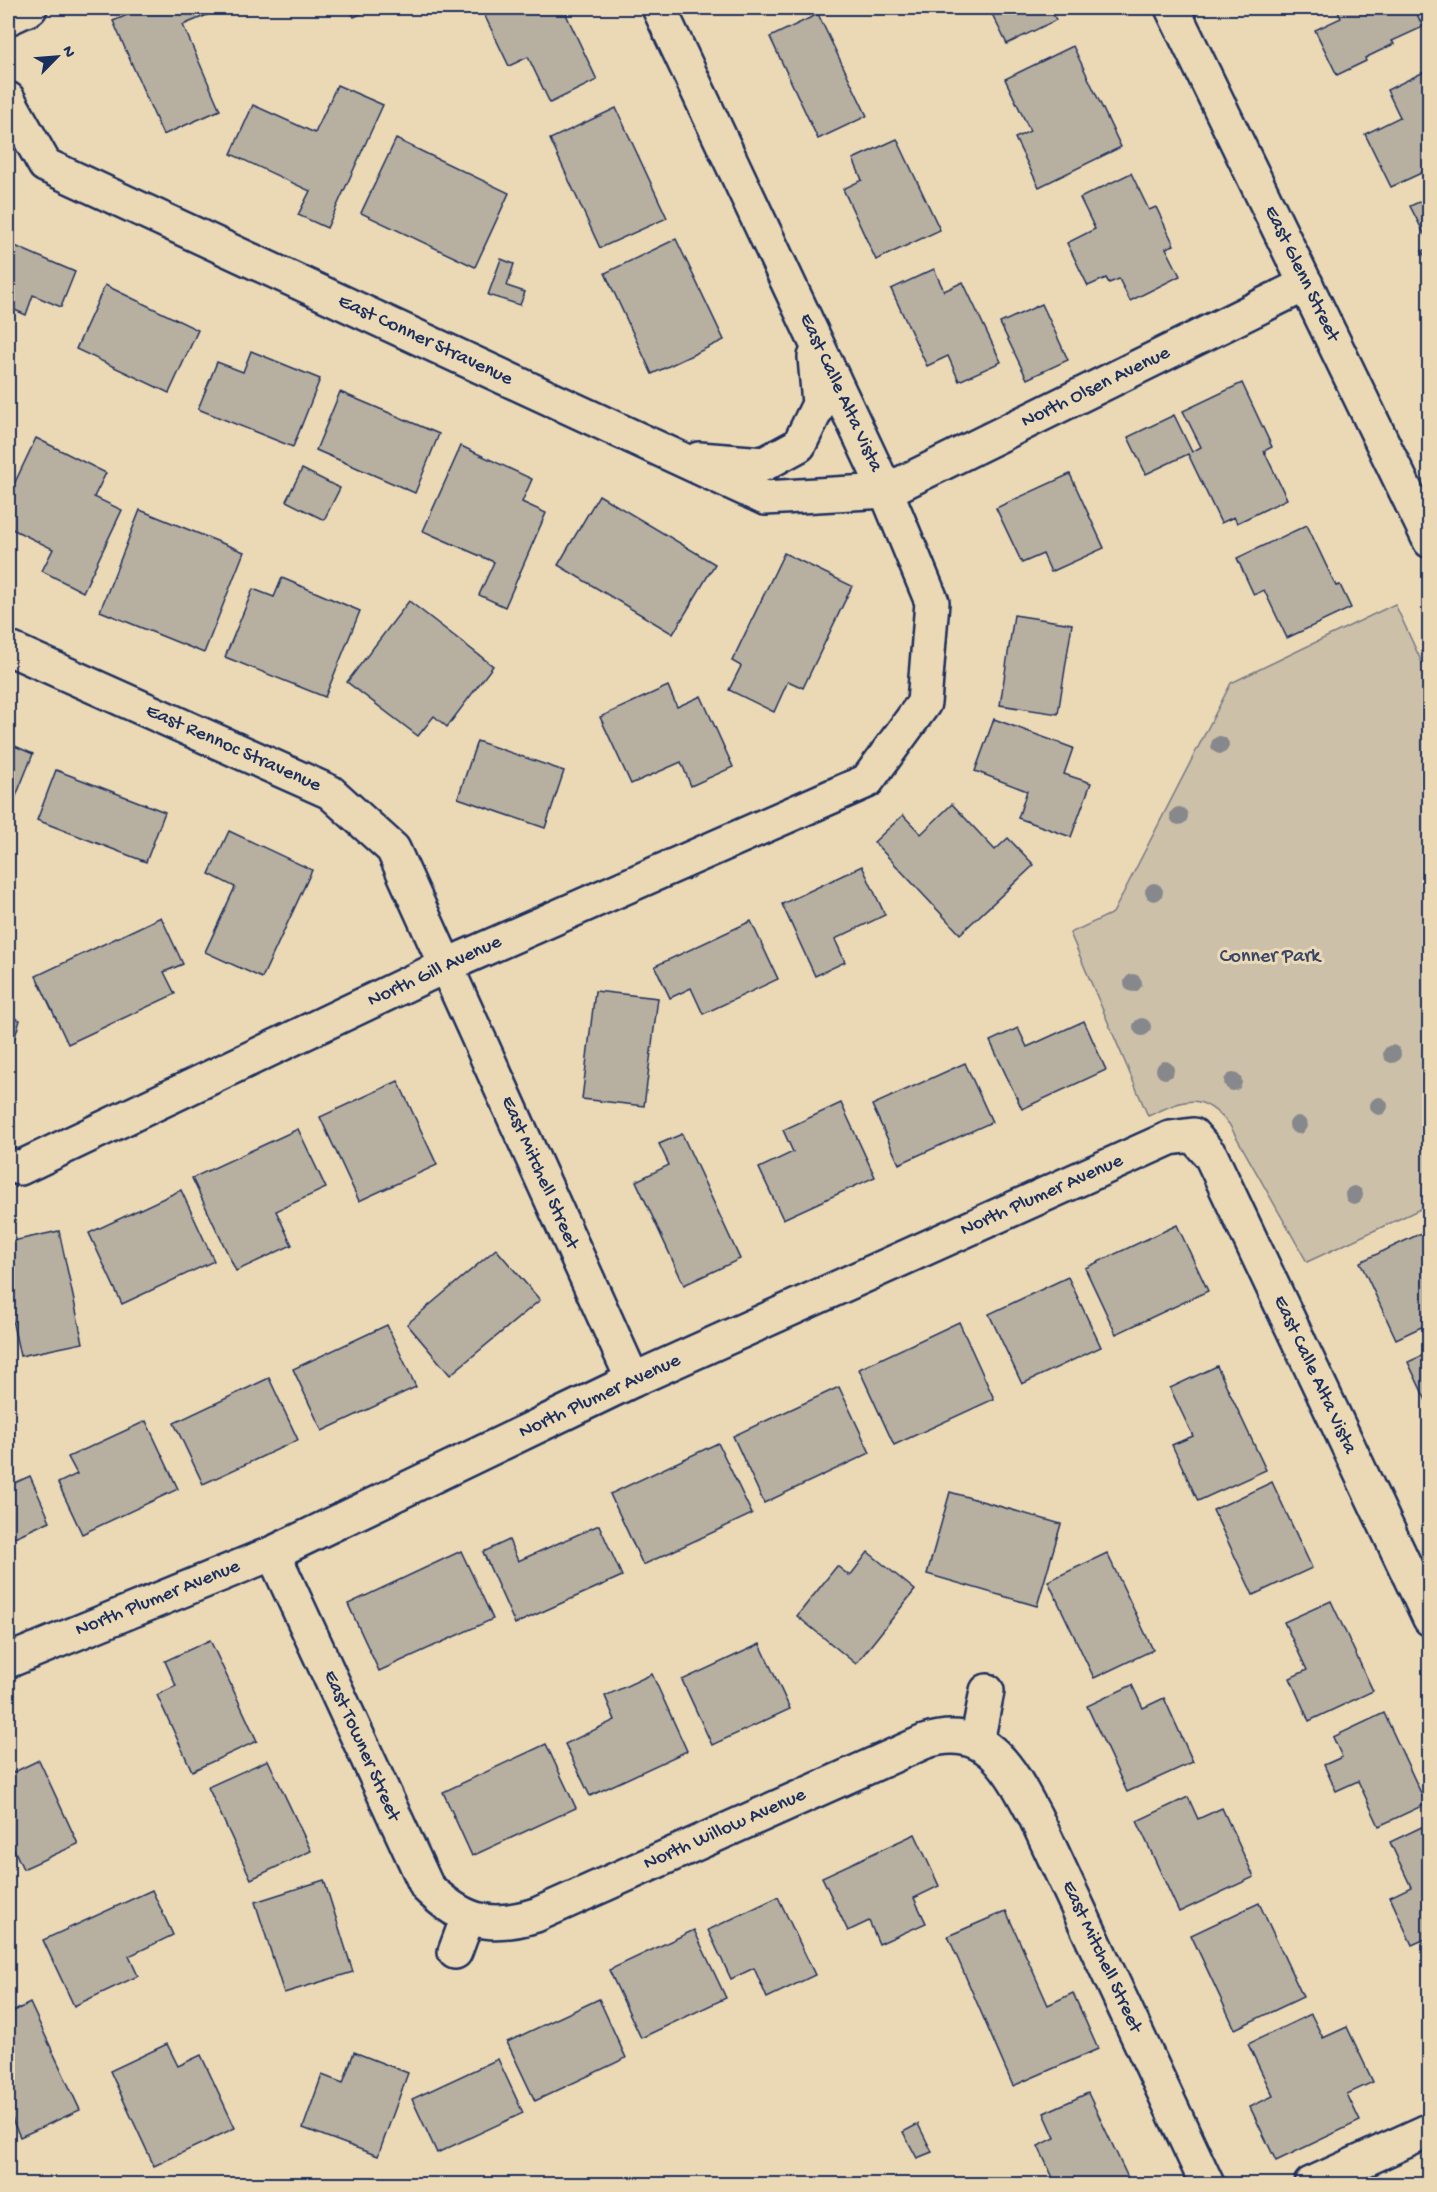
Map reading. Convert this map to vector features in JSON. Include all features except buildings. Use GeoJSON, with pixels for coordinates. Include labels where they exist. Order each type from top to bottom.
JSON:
{"type":"FeatureCollection","features":[{"type":"Feature","properties":{"kind":"street"},"geometry":{"type":"LineString","coordinates":[[8,18],[30,8]]}},
{"type":"Feature","properties":{"kind":"street","name":"East Calle Alta Vista"},"geometry":{"type":"LineString","coordinates":[[658,8],[886,491],[932,602],[924,703],[867,781]]}},
{"type":"Feature","properties":{"kind":"street","name":"East Glenn Street"},"geometry":{"type":"LineString","coordinates":[[1172,8],[1430,541]]}},
{"type":"Feature","properties":{"kind":"street","name":"East Conner Stravenue"},"geometry":{"type":"LineString","coordinates":[[8,99],[45,165],[765,498],[886,491]]}},
{"type":"Feature","properties":{"kind":"street","name":"North Olsen Avenue"},"geometry":{"type":"LineString","coordinates":[[886,491],[1306,284]]}},
{"type":"Feature","properties":{"kind":"street"},"geometry":{"type":"LineString","coordinates":[[678,458],[764,464],[799,445],[819,404],[813,334]]}},
{"type":"Feature","properties":{"kind":"street","name":"East Rennoc Stravenue"},"geometry":{"type":"LineString","coordinates":[[8,648],[330,792],[393,849],[446,966]]}},
{"type":"Feature","properties":{"kind":"street","name":"North Gill Avenue"},"geometry":{"type":"LineString","coordinates":[[8,1166],[20,1168],[446,966],[867,781]]}},
{"type":"Feature","properties":{"kind":"street","name":"East Mitchell Street"},"geometry":{"type":"LineString","coordinates":[[446,966],[633,1380]]}},
{"type":"Feature","properties":{"kind":"street","name":"East Calle Alta Vista"},"geometry":{"type":"LineString","coordinates":[[1193,1135],[1211,1156],[1430,1619]]}},
{"type":"Feature","properties":{"kind":"street","name":"North Plumer Avenue"},"geometry":{"type":"LineString","coordinates":[[8,1661],[273,1553],[633,1380],[1170,1138],[1193,1135]]}},
{"type":"Feature","properties":{"kind":"street","name":"East Towner Street"},"geometry":{"type":"LineString","coordinates":[[273,1553],[427,1887],[443,1903],[470,1918]]}},
{"type":"Feature","properties":{"kind":"street"},"geometry":{"type":"LineString","coordinates":[[977,1742],[987,1691]]}},
{"type":"Feature","properties":{"kind":"street","name":"North Willow Avenue"},"geometry":{"type":"LineString","coordinates":[[470,1918],[497,1924],[536,1915],[924,1742],[939,1737],[957,1737],[977,1742]]}},
{"type":"Feature","properties":{"kind":"street","name":"East Mitchell Street"},"geometry":{"type":"LineString","coordinates":[[977,1742],[996,1755],[1014,1775],[1207,2184]]}},
{"type":"Feature","properties":{"kind":"street"},"geometry":{"type":"LineString","coordinates":[[455,1952],[470,1918]]}},
{"type":"Feature","properties":{"kind":"street"},"geometry":{"type":"LineString","coordinates":[[1311,2184],[1430,2130]]}},
{"type":"Feature","properties":{"kind":"green space","name":"Conner Park"},"geometry":{"type":"Polygon","coordinates":[[[1395,604],[1429,678],[1429,1205],[1307,1262],[1229,1124],[1218,1113],[1200,1102],[1191,1101],[1148,1116],[1070,933],[1113,913],[1231,683],[1395,604]]]}},
{"type":"Feature","properties":{"kind":"waterway"},"geometry":{"type":"LineString","coordinates":[[1417,2184],[1430,2179]]}}]}
